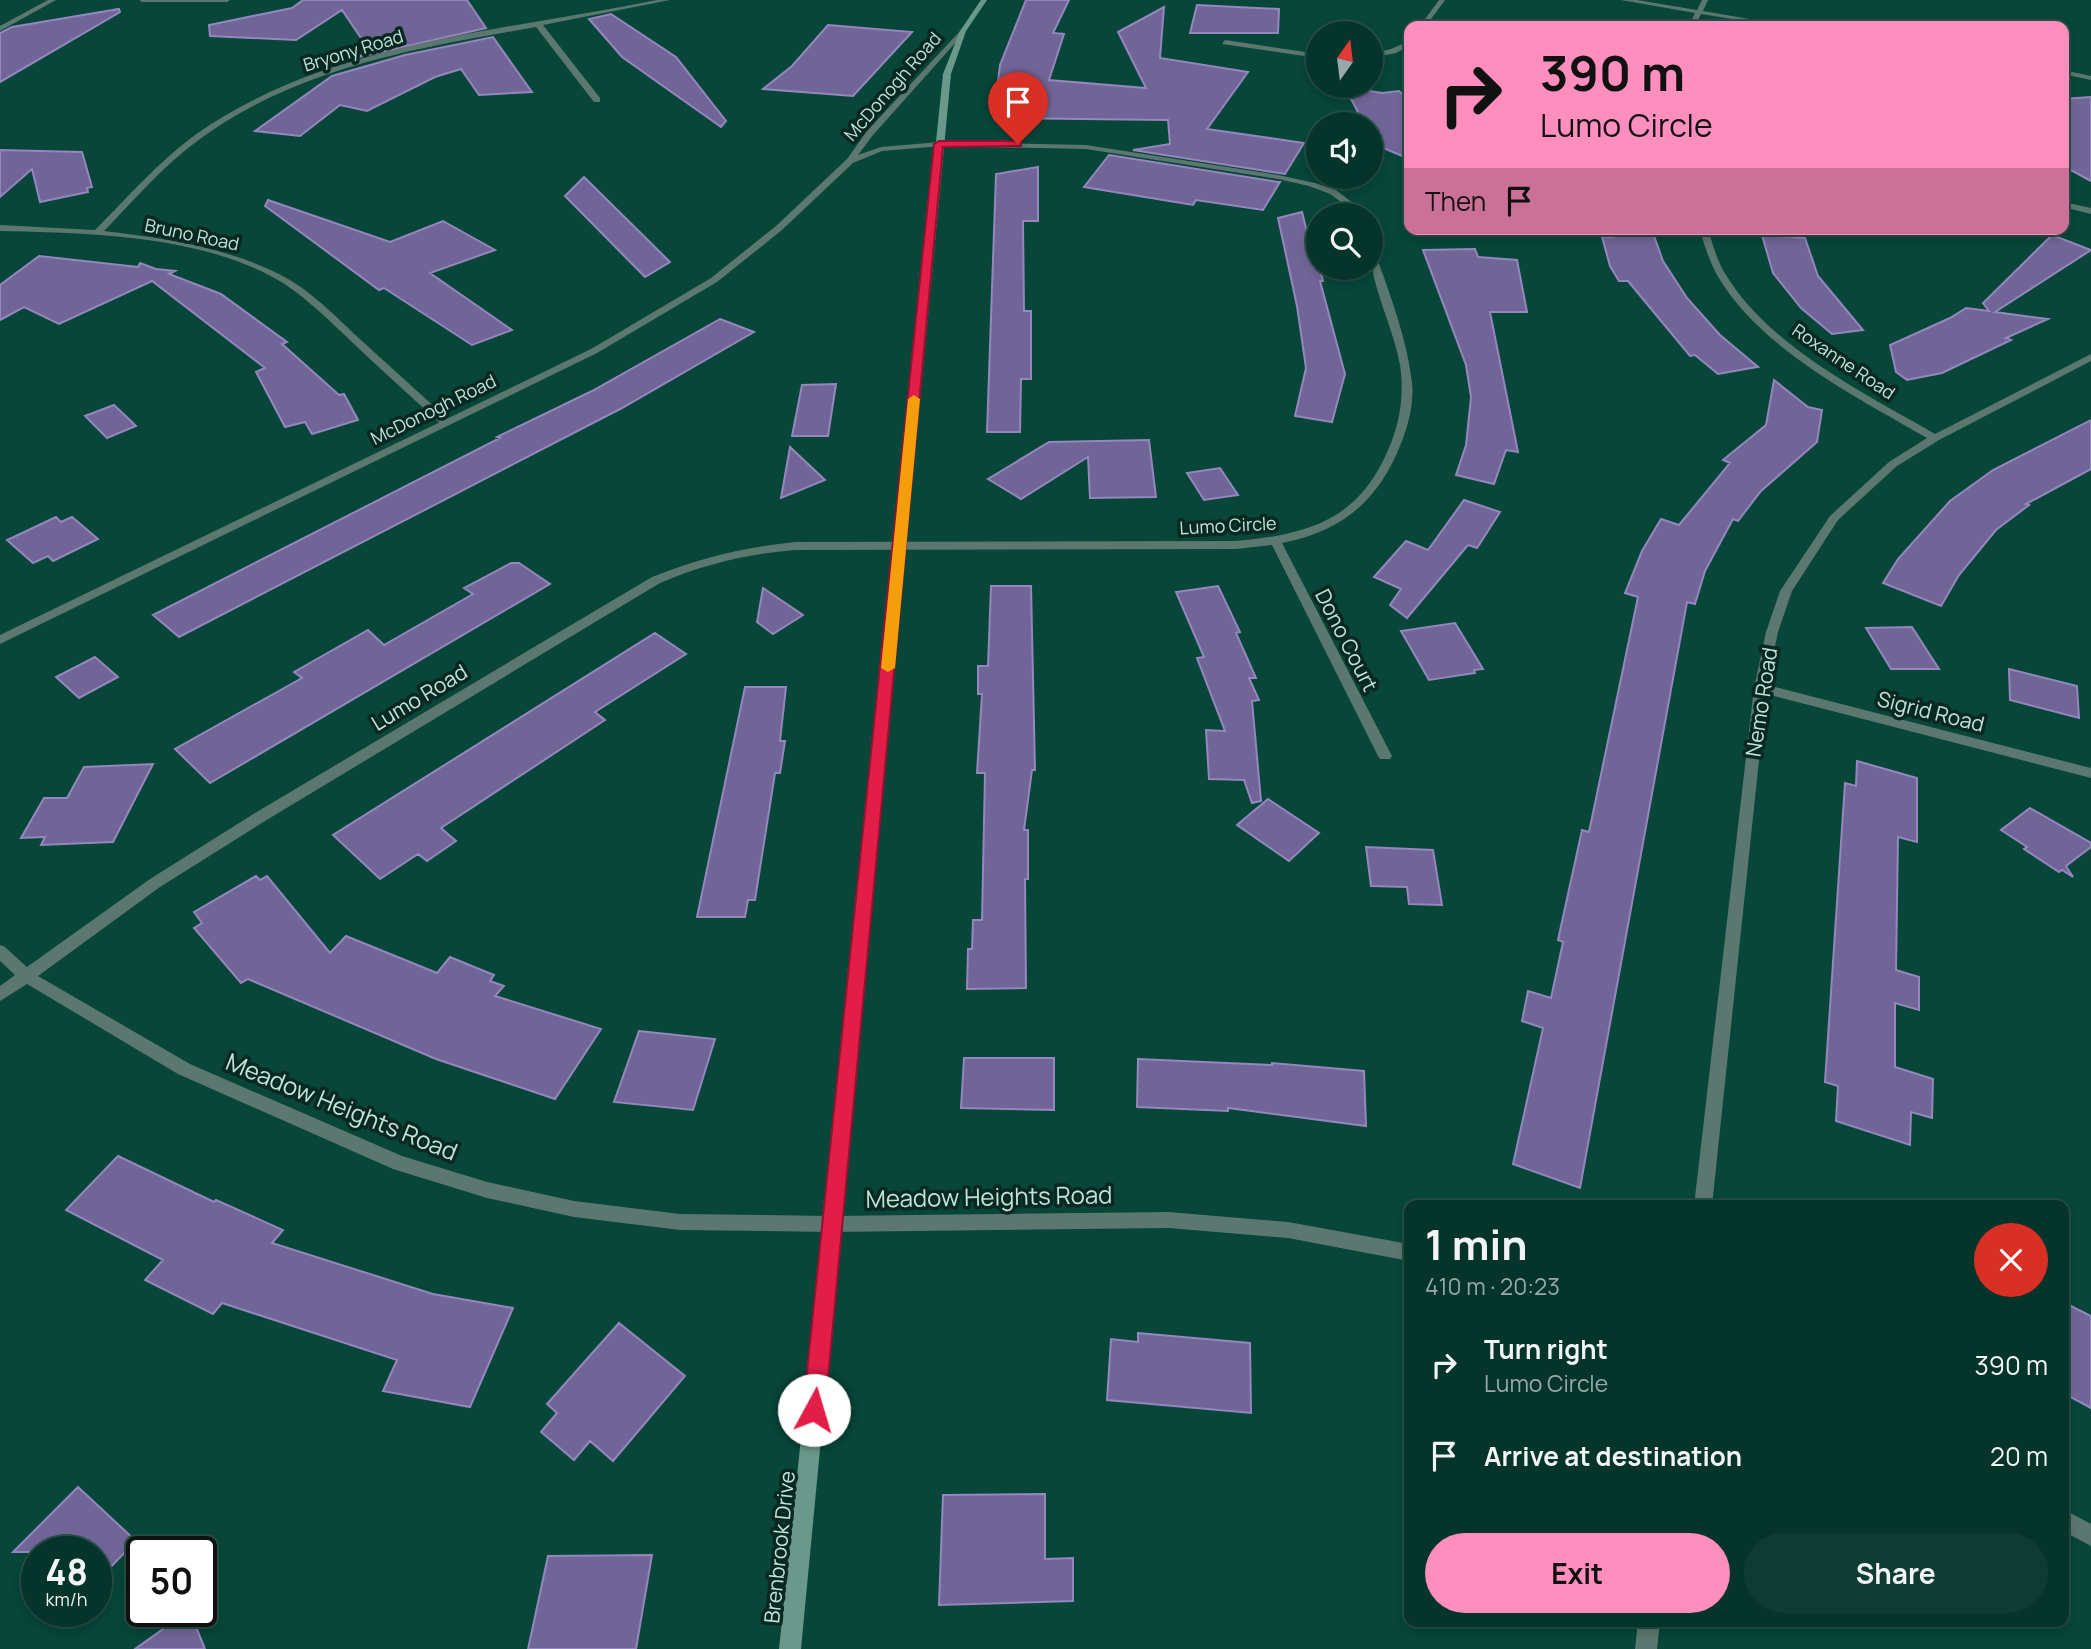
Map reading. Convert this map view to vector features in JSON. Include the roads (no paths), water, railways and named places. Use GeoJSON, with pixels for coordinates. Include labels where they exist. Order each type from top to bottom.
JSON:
{"type":"FeatureCollection","features":[{"type":"Feature","properties":{"kind":"main road","name":"McDonogh Road"},"geometry":{"type":"LineString","coordinates":[[963,31],[984,0]]}},
{"type":"Feature","properties":{"kind":"main road","name":"Brenbrook Drive"},"geometry":{"type":"LineString","coordinates":[[790,1649],[939,144],[947,74],[963,31]]}},
{"type":"Feature","properties":{"kind":"street"},"geometry":{"type":"LineString","coordinates":[[0,29],[53,0]]}},
{"type":"Feature","properties":{"kind":"street"},"geometry":{"type":"LineString","coordinates":[[142,0],[227,0]]}},
{"type":"Feature","properties":{"kind":"street","name":"Bryony Road"},"geometry":{"type":"LineString","coordinates":[[96,234],[167,164],[203,133],[285,89],[338,69],[409,49],[667,0]]}},
{"type":"Feature","properties":{"kind":"street"},"geometry":{"type":"LineString","coordinates":[[1427,21],[1442,0]]}},
{"type":"Feature","properties":{"kind":"street"},"geometry":{"type":"LineString","coordinates":[[1624,0],[1755,21]]}},
{"type":"Feature","properties":{"kind":"street"},"geometry":{"type":"LineString","coordinates":[[1694,21],[1705,0]]}},
{"type":"Feature","properties":{"kind":"street"},"geometry":{"type":"LineString","coordinates":[[538,24],[597,100]]}},
{"type":"Feature","properties":{"kind":"street","name":"McDonogh Road"},"geometry":{"type":"LineString","coordinates":[[0,640],[594,351],[692,294],[779,228],[850,161],[870,133],[963,31]]}},
{"type":"Feature","properties":{"kind":"street"},"geometry":{"type":"LineString","coordinates":[[1225,42],[1306,54]]}},
{"type":"Feature","properties":{"kind":"street"},"geometry":{"type":"LineString","coordinates":[[1383,53],[1404,46]]}},
{"type":"Feature","properties":{"kind":"street"},"geometry":{"type":"LineString","coordinates":[[2069,73],[2091,78]]}},
{"type":"Feature","properties":{"kind":"street"},"geometry":{"type":"LineString","coordinates":[[939,144],[1086,147],[1278,177],[1309,184],[1340,196],[1347,203]]}},
{"type":"Feature","properties":{"kind":"street","name":"McDonogh Road"},"geometry":{"type":"LineString","coordinates":[[850,161],[881,149],[939,144]]}},
{"type":"Feature","properties":{"kind":"street"},"geometry":{"type":"LineString","coordinates":[[2069,206],[2091,211]]}},
{"type":"Feature","properties":{"kind":"street","name":"Bruno Road"},"geometry":{"type":"LineString","coordinates":[[0,228],[96,234],[207,251],[245,261],[277,276],[308,296],[445,422]]}},
{"type":"Feature","properties":{"kind":"street","name":"Roxanne Road"},"geometry":{"type":"LineString","coordinates":[[1706,235],[1723,278],[1741,302],[1770,329],[1803,356],[1850,388],[1934,438]]}},
{"type":"Feature","properties":{"kind":"street","name":"Lumo Circle"},"geometry":{"type":"LineString","coordinates":[[900,545],[1236,545],[1276,542],[1320,530],[1350,512],[1377,483],[1395,449],[1405,413],[1408,386],[1404,362],[1379,280]]}},
{"type":"Feature","properties":{"kind":"street","name":"Nemo Road"},"geometry":{"type":"LineString","coordinates":[[1704,1200],[1760,688],[1772,632],[1786,591],[1834,518],[1893,464],[1934,438],[2091,357]]}},
{"type":"Feature","properties":{"kind":"street","name":"Dono Court"},"geometry":{"type":"LineString","coordinates":[[1276,542],[1385,756]]}},
{"type":"Feature","properties":{"kind":"street","name":"Lumo Road"},"geometry":{"type":"LineString","coordinates":[[0,995],[155,883],[248,824],[656,580],[703,560],[745,550],[795,546],[900,545]]}},
{"type":"Feature","properties":{"kind":"street","name":"Sigrid Road"},"geometry":{"type":"LineString","coordinates":[[1760,688],[2091,773]]}},
{"type":"Feature","properties":{"kind":"street","name":"Meadow Heights Road"},"geometry":{"type":"LineString","coordinates":[[0,951],[26,976],[184,1069],[399,1163],[487,1190],[574,1209],[680,1222],[832,1224],[1169,1220],[1288,1230],[1404,1252]]}},
{"type":"Feature","properties":{"kind":"street"},"geometry":{"type":"LineString","coordinates":[[2069,1523],[2091,1536]]}},
{"type":"Feature","properties":{"kind":"street"},"geometry":{"type":"LineString","coordinates":[[1646,1649],[1648,1627]]}}]}
